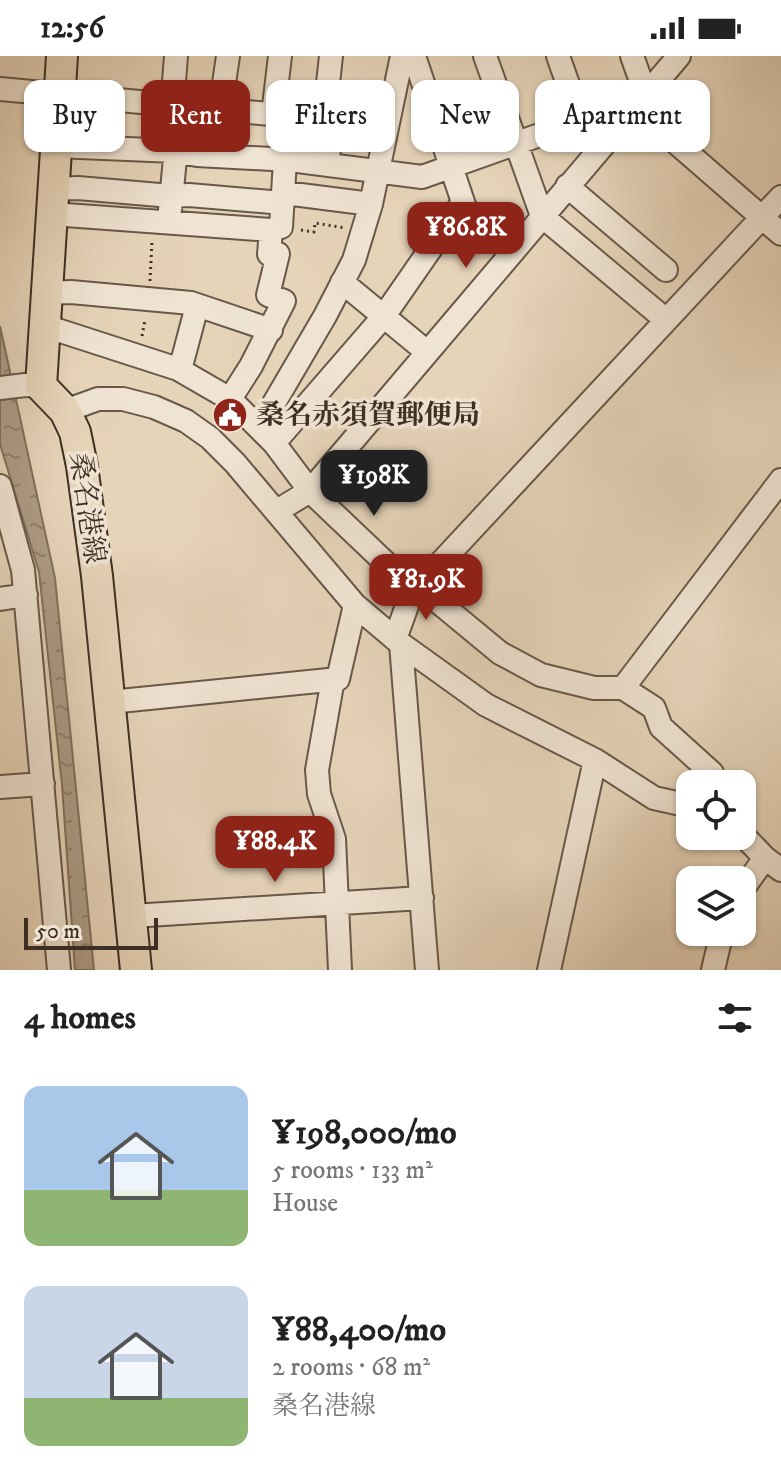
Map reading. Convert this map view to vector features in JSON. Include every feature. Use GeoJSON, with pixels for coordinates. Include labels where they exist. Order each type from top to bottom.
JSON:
{"type":"FeatureCollection","features":[{"type":"Feature","properties":{"kind":"main road"},"geometry":{"type":"LineString","coordinates":[[60,80],[62,56]]}},
{"type":"Feature","properties":{"kind":"main road"},"geometry":{"type":"LineString","coordinates":[[33,386],[45,326],[56,152]]}},
{"type":"Feature","properties":{"kind":"main road","name":"桑名港線"},"geometry":{"type":"LineString","coordinates":[[33,386],[65,411],[75,432],[82,466],[110,702],[136,970]]}},
{"type":"Feature","properties":{"kind":"street"},"geometry":{"type":"LineString","coordinates":[[176,56],[176,80]]}},
{"type":"Feature","properties":{"kind":"street"},"geometry":{"type":"LineString","coordinates":[[225,80],[228,56]]}},
{"type":"Feature","properties":{"kind":"street"},"geometry":{"type":"LineString","coordinates":[[277,80],[280,56]]}},
{"type":"Feature","properties":{"kind":"street"},"geometry":{"type":"LineString","coordinates":[[330,80],[331,56]]}},
{"type":"Feature","properties":{"kind":"street"},"geometry":{"type":"LineString","coordinates":[[395,88],[402,56]]}},
{"type":"Feature","properties":{"kind":"street"},"geometry":{"type":"LineString","coordinates":[[414,56],[465,208],[512,251]]}},
{"type":"Feature","properties":{"kind":"street"},"geometry":{"type":"LineString","coordinates":[[485,56],[493,80]]}},
{"type":"Feature","properties":{"kind":"street"},"geometry":{"type":"LineString","coordinates":[[558,56],[566,80]]}},
{"type":"Feature","properties":{"kind":"street"},"geometry":{"type":"LineString","coordinates":[[632,56],[637,80]]}},
{"type":"Feature","properties":{"kind":"street"},"geometry":{"type":"LineString","coordinates":[[659,80],[679,56]]}},
{"type":"Feature","properties":{"kind":"street"},"geometry":{"type":"LineString","coordinates":[[0,89],[24,91]]}},
{"type":"Feature","properties":{"kind":"street"},"geometry":{"type":"LineString","coordinates":[[168,223],[175,152]]}},
{"type":"Feature","properties":{"kind":"street"},"geometry":{"type":"LineString","coordinates":[[187,152],[327,164],[422,177],[487,152]]}},
{"type":"Feature","properties":{"kind":"street"},"geometry":{"type":"LineString","coordinates":[[327,152],[327,164]]}},
{"type":"Feature","properties":{"kind":"street"},"geometry":{"type":"LineString","coordinates":[[267,435],[354,260],[371,204],[381,152]]}},
{"type":"Feature","properties":{"kind":"street"},"geometry":{"type":"LineString","coordinates":[[519,152],[542,216],[666,320]]}},
{"type":"Feature","properties":{"kind":"street"},"geometry":{"type":"LineString","coordinates":[[277,511],[310,491],[597,152]]}},
{"type":"Feature","properties":{"kind":"street"},"geometry":{"type":"LineString","coordinates":[[694,152],[781,234]]}},
{"type":"Feature","properties":{"kind":"street"},"geometry":{"type":"LineString","coordinates":[[230,399],[271,330],[284,301],[268,295],[278,254],[269,254],[284,198],[285,160]]}},
{"type":"Feature","properties":{"kind":"street"},"geometry":{"type":"LineString","coordinates":[[567,186],[666,270]]}},
{"type":"Feature","properties":{"kind":"street"},"geometry":{"type":"LineString","coordinates":[[53,202],[78,188],[171,196],[284,198],[371,204]]}},
{"type":"Feature","properties":{"kind":"street"},"geometry":{"type":"LineString","coordinates":[[427,970],[398,642],[416,588],[781,197]]}},
{"type":"Feature","properties":{"kind":"street"},"geometry":{"type":"LineString","coordinates":[[53,202],[168,223],[276,229]]}},
{"type":"Feature","properties":{"kind":"street"},"geometry":{"type":"LineString","coordinates":[[267,435],[384,316],[463,202]]}},
{"type":"Feature","properties":{"kind":"street"},"geometry":{"type":"LineString","coordinates":[[342,282],[427,352]]}},
{"type":"Feature","properties":{"kind":"street"},"geometry":{"type":"LineString","coordinates":[[48,293],[71,292],[197,306],[271,330]]}},
{"type":"Feature","properties":{"kind":"street"},"geometry":{"type":"LineString","coordinates":[[180,370],[197,306]]}},
{"type":"Feature","properties":{"kind":"street"},"geometry":{"type":"LineString","coordinates":[[45,326],[180,370],[230,399],[267,435],[310,491],[416,588],[500,653],[541,675],[594,688],[623,688],[654,708],[661,727],[709,770]]}},
{"type":"Feature","properties":{"kind":"street"},"geometry":{"type":"LineString","coordinates":[[0,388],[33,386]]}},
{"type":"Feature","properties":{"kind":"street"},"geometry":{"type":"LineString","coordinates":[[65,411],[98,399],[123,399],[154,407],[186,421],[218,447],[277,511],[355,605],[398,642],[486,705],[595,760],[654,798],[676,803]]}},
{"type":"Feature","properties":{"kind":"street"},"geometry":{"type":"LineString","coordinates":[[623,688],[781,480]]}},
{"type":"Feature","properties":{"kind":"street"},"geometry":{"type":"LineString","coordinates":[[0,486],[23,570],[59,970]]}},
{"type":"Feature","properties":{"kind":"street"},"geometry":{"type":"LineString","coordinates":[[0,599],[26,595]]}},
{"type":"Feature","properties":{"kind":"street"},"geometry":{"type":"LineString","coordinates":[[110,702],[338,679],[355,605]]}},
{"type":"Feature","properties":{"kind":"street"},"geometry":{"type":"LineString","coordinates":[[333,679],[317,770],[319,794],[334,839],[340,970]]}},
{"type":"Feature","properties":{"kind":"street"},"geometry":{"type":"LineString","coordinates":[[549,970],[595,760]]}},
{"type":"Feature","properties":{"kind":"street"},"geometry":{"type":"LineString","coordinates":[[0,787],[43,784]]}},
{"type":"Feature","properties":{"kind":"street"},"geometry":{"type":"LineString","coordinates":[[756,848],[773,864],[756,878]]}},
{"type":"Feature","properties":{"kind":"street"},"geometry":{"type":"LineString","coordinates":[[132,916],[422,898]]}},
{"type":"Feature","properties":{"kind":"street"},"geometry":{"type":"LineString","coordinates":[[713,970],[719,946]]}},
{"type":"Feature","properties":{"kind":"path"},"geometry":{"type":"LineString","coordinates":[[276,229],[314,232],[315,223],[363,231]]}},
{"type":"Feature","properties":{"kind":"water"},"geometry":{"type":"Polygon","coordinates":[[[0,326],[55,578],[94,970],[75,970],[62,785],[39,572],[0,444],[0,326]]]}},
{"type":"Feature","properties":{"kind":"place","name":"桑名赤須賀郵便局"},"geometry":{"type":"Point","coordinates":[230,415]}}]}
